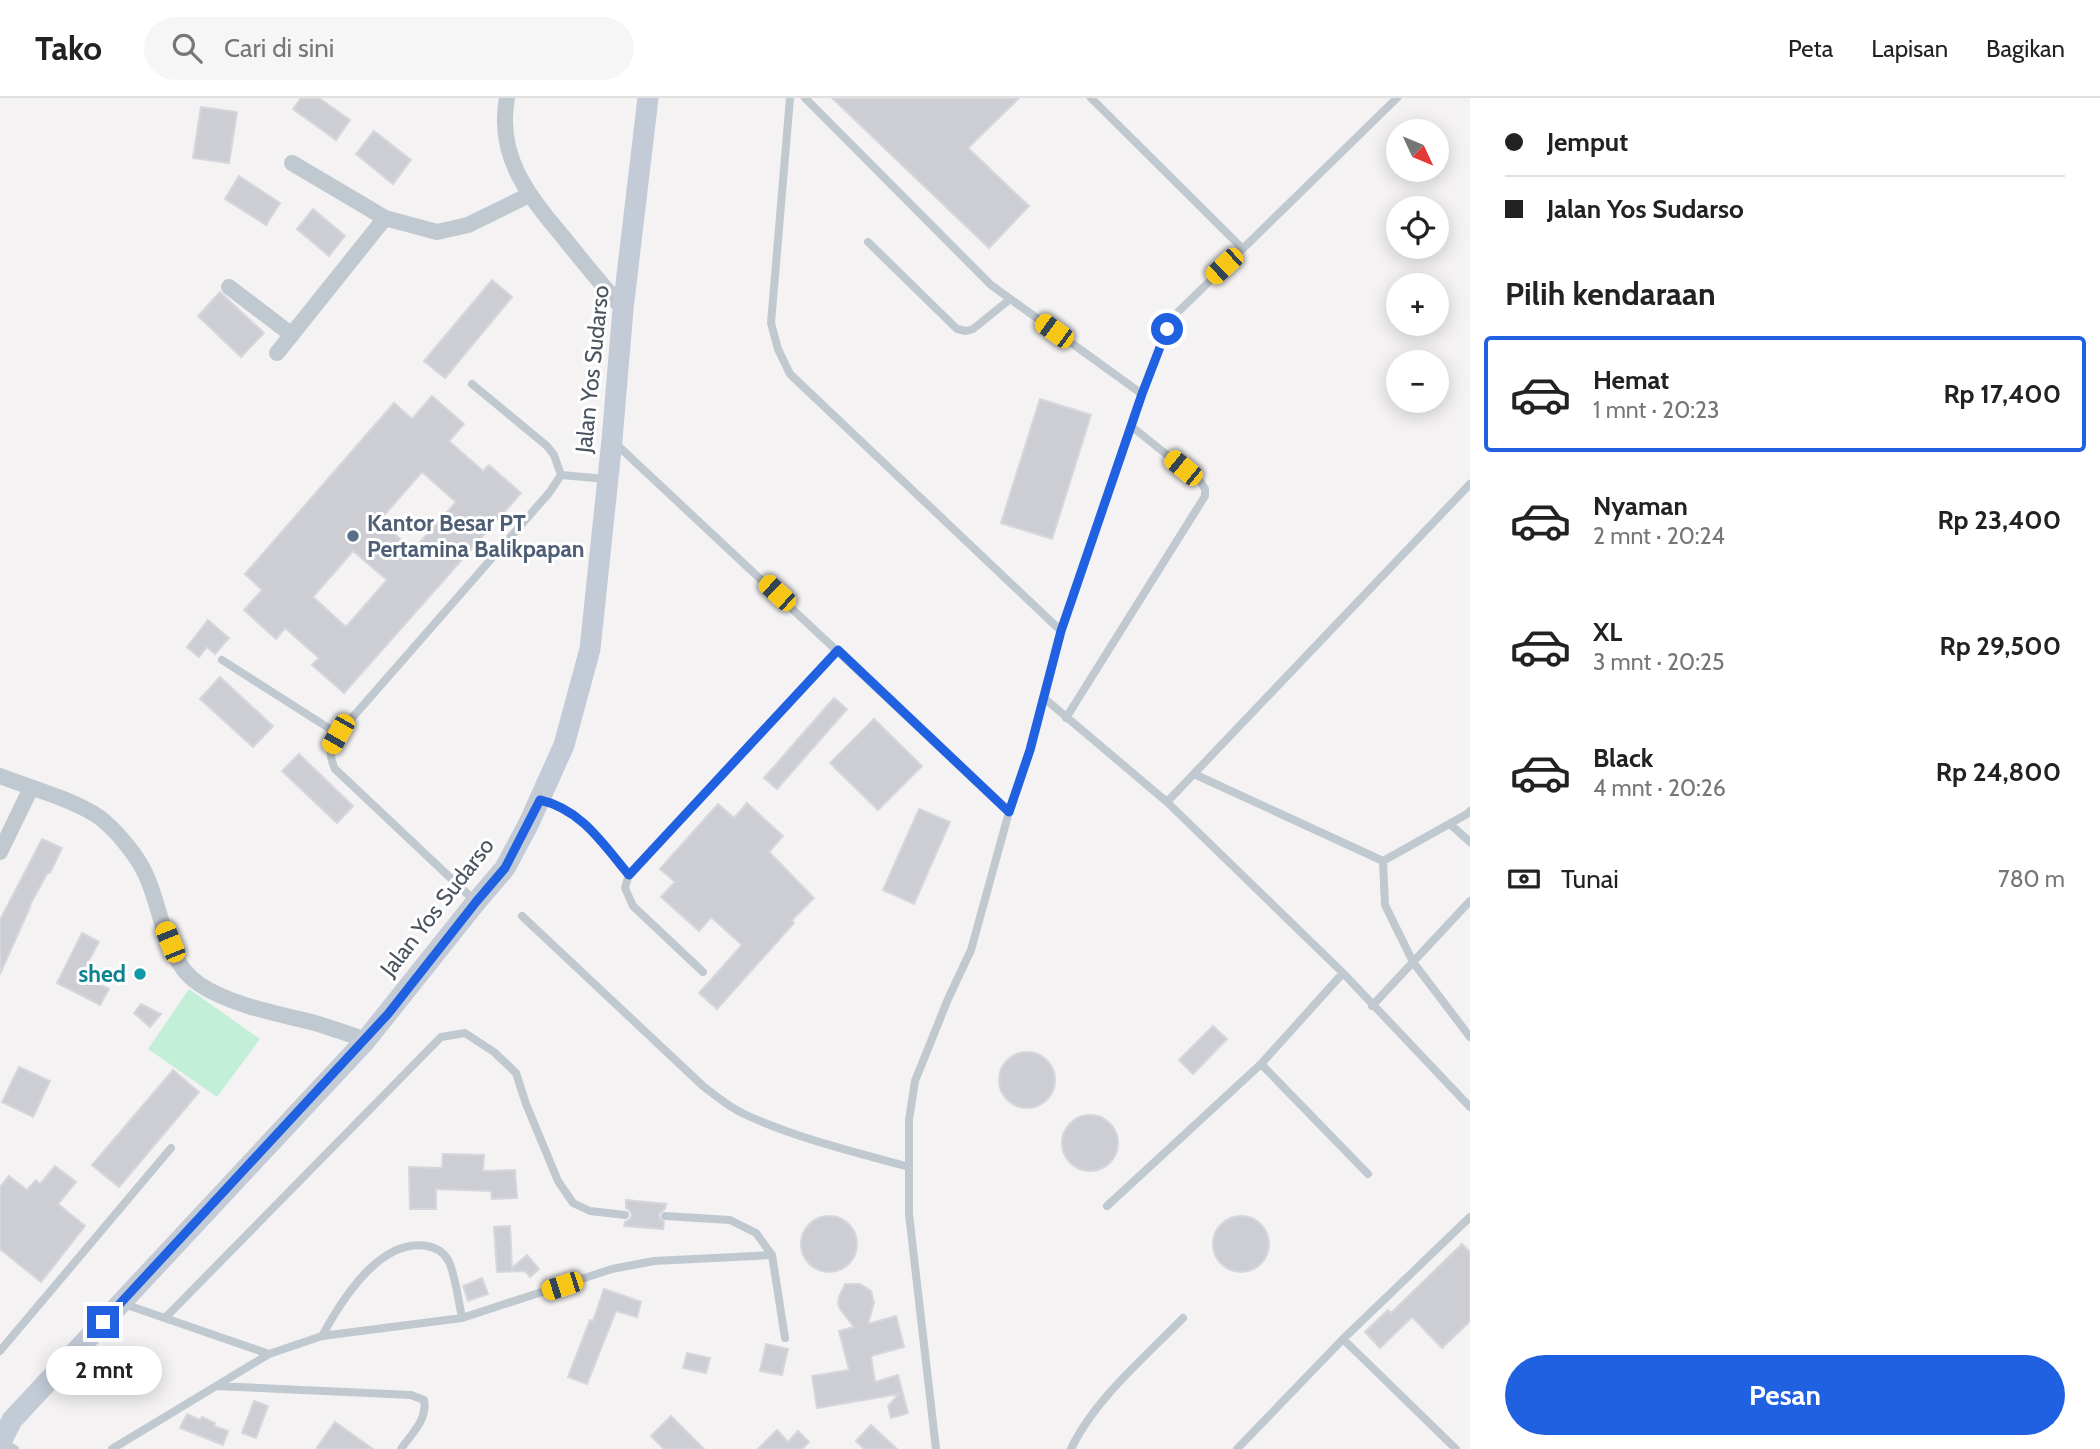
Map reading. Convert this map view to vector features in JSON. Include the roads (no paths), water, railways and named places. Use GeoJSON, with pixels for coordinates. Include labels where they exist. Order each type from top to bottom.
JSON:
{"type":"FeatureCollection","features":[{"type":"Feature","properties":{"kind":"main road","name":"Jalan Yos Sudarso"},"geometry":{"type":"LineString","coordinates":[[5,1445],[6,1418],[121,1303],[366,1040],[505,868],[540,800],[564,745],[590,649],[623,309],[648,98]]}},
{"type":"Feature","properties":{"kind":"street"},"geometry":{"type":"LineString","coordinates":[[507,98],[505,132],[512,161],[529,195],[623,309]]}},
{"type":"Feature","properties":{"kind":"street"},"geometry":{"type":"LineString","coordinates":[[292,163],[386,218],[437,232],[468,225],[529,195]]}},
{"type":"Feature","properties":{"kind":"street"},"geometry":{"type":"LineString","coordinates":[[277,352],[386,218]]}},
{"type":"Feature","properties":{"kind":"street"},"geometry":{"type":"LineString","coordinates":[[229,287],[292,335]]}},
{"type":"Feature","properties":{"kind":"street"},"geometry":{"type":"LineString","coordinates":[[0,776],[73,803],[99,817],[128,846],[145,874],[177,961],[198,983],[260,1010],[318,1024],[366,1040]]}},
{"type":"Feature","properties":{"kind":"street"},"geometry":{"type":"LineString","coordinates":[[0,852],[30,789]]}},
{"type":"Feature","properties":{"kind":"lane"},"geometry":{"type":"LineString","coordinates":[[790,98],[771,323],[778,349],[790,374],[1061,631]]}},
{"type":"Feature","properties":{"kind":"lane"},"geometry":{"type":"LineString","coordinates":[[805,98],[991,285],[1142,394]]}},
{"type":"Feature","properties":{"kind":"lane"},"geometry":{"type":"LineString","coordinates":[[1091,98],[1242,249]]}},
{"type":"Feature","properties":{"kind":"lane"},"geometry":{"type":"LineString","coordinates":[[936,1449],[909,1214],[909,1120],[915,1081],[971,950],[1009,812],[1030,750],[1061,631],[1142,394],[1167,329],[1177,313],[1397,98]]}},
{"type":"Feature","properties":{"kind":"lane"},"geometry":{"type":"LineString","coordinates":[[868,242],[957,329],[973,329],[1009,300]]}},
{"type":"Feature","properties":{"kind":"lane"},"geometry":{"type":"LineString","coordinates":[[472,384],[547,446],[561,475]]}},
{"type":"Feature","properties":{"kind":"lane"},"geometry":{"type":"LineString","coordinates":[[1066,718],[1206,496],[1201,482],[1131,426]]}},
{"type":"Feature","properties":{"kind":"lane"},"geometry":{"type":"LineString","coordinates":[[612,440],[1009,812]]}},
{"type":"Feature","properties":{"kind":"lane"},"geometry":{"type":"LineString","coordinates":[[561,475],[607,479]]}},
{"type":"Feature","properties":{"kind":"lane"},"geometry":{"type":"LineString","coordinates":[[476,902],[335,769],[330,758],[330,749],[338,734],[549,493],[561,475]]}},
{"type":"Feature","properties":{"kind":"lane"},"geometry":{"type":"LineString","coordinates":[[1167,803],[1470,484]]}},
{"type":"Feature","properties":{"kind":"lane"},"geometry":{"type":"LineString","coordinates":[[703,972],[633,906],[625,888],[629,875],[838,650]]}},
{"type":"Feature","properties":{"kind":"lane"},"geometry":{"type":"LineString","coordinates":[[222,660],[338,734]]}},
{"type":"Feature","properties":{"kind":"lane"},"geometry":{"type":"LineString","coordinates":[[1044,698],[1167,803],[1343,973],[1470,1107]]}},
{"type":"Feature","properties":{"kind":"lane"},"geometry":{"type":"LineString","coordinates":[[1194,774],[1383,861]]}},
{"type":"Feature","properties":{"kind":"lane"},"geometry":{"type":"LineString","coordinates":[[540,800],[562,806],[577,817],[629,875]]}},
{"type":"Feature","properties":{"kind":"lane"},"geometry":{"type":"LineString","coordinates":[[1383,861],[1470,811]]}},
{"type":"Feature","properties":{"kind":"lane"},"geometry":{"type":"LineString","coordinates":[[1450,824],[1470,842]]}},
{"type":"Feature","properties":{"kind":"lane"},"geometry":{"type":"LineString","coordinates":[[1383,861],[1385,905],[1413,962],[1470,1037]]}},
{"type":"Feature","properties":{"kind":"lane"},"geometry":{"type":"LineString","coordinates":[[1372,1006],[1470,901]]}},
{"type":"Feature","properties":{"kind":"lane"},"geometry":{"type":"LineString","coordinates":[[522,916],[704,1086],[729,1106],[833,1146],[909,1167]]}},
{"type":"Feature","properties":{"kind":"lane"},"geometry":{"type":"LineString","coordinates":[[1107,1206],[1261,1064],[1343,973]]}},
{"type":"Feature","properties":{"kind":"lane"},"geometry":{"type":"LineString","coordinates":[[165,1318],[441,1037],[465,1033],[494,1052],[516,1073],[558,1181],[573,1203],[590,1211],[625,1215]]}},
{"type":"Feature","properties":{"kind":"lane"},"geometry":{"type":"LineString","coordinates":[[1261,1064],[1368,1174]]}},
{"type":"Feature","properties":{"kind":"lane"},"geometry":{"type":"LineString","coordinates":[[0,1351],[171,1148]]}},
{"type":"Feature","properties":{"kind":"lane"},"geometry":{"type":"LineString","coordinates":[[665,1216],[730,1220],[756,1233],[772,1255],[785,1338]]}},
{"type":"Feature","properties":{"kind":"lane"},"geometry":{"type":"LineString","coordinates":[[1237,1449],[1343,1339],[1470,1217]]}},
{"type":"Feature","properties":{"kind":"lane"},"geometry":{"type":"LineString","coordinates":[[322,1336],[339,1305],[365,1272],[386,1255],[416,1244],[437,1248],[449,1261],[463,1318]]}},
{"type":"Feature","properties":{"kind":"lane"},"geometry":{"type":"LineString","coordinates":[[111,1449],[269,1354],[322,1336],[463,1318],[612,1269],[654,1261],[772,1255]]}},
{"type":"Feature","properties":{"kind":"lane"},"geometry":{"type":"LineString","coordinates":[[121,1303],[269,1354]]}},
{"type":"Feature","properties":{"kind":"lane"},"geometry":{"type":"LineString","coordinates":[[1071,1449],[1108,1395],[1183,1318]]}},
{"type":"Feature","properties":{"kind":"lane"},"geometry":{"type":"LineString","coordinates":[[1343,1339],[1456,1449]]}},
{"type":"Feature","properties":{"kind":"lane"},"geometry":{"type":"LineString","coordinates":[[216,1387],[411,1395],[424,1400],[426,1407],[423,1418],[401,1449]]}},
{"type":"Feature","properties":{"kind":"place","name":"Kantor Besar PT Pertamina Balikpapan"},"geometry":{"type":"Point","coordinates":[353,536]}},
{"type":"Feature","properties":{"kind":"place","name":"shed"},"geometry":{"type":"Point","coordinates":[140,974]}}]}
